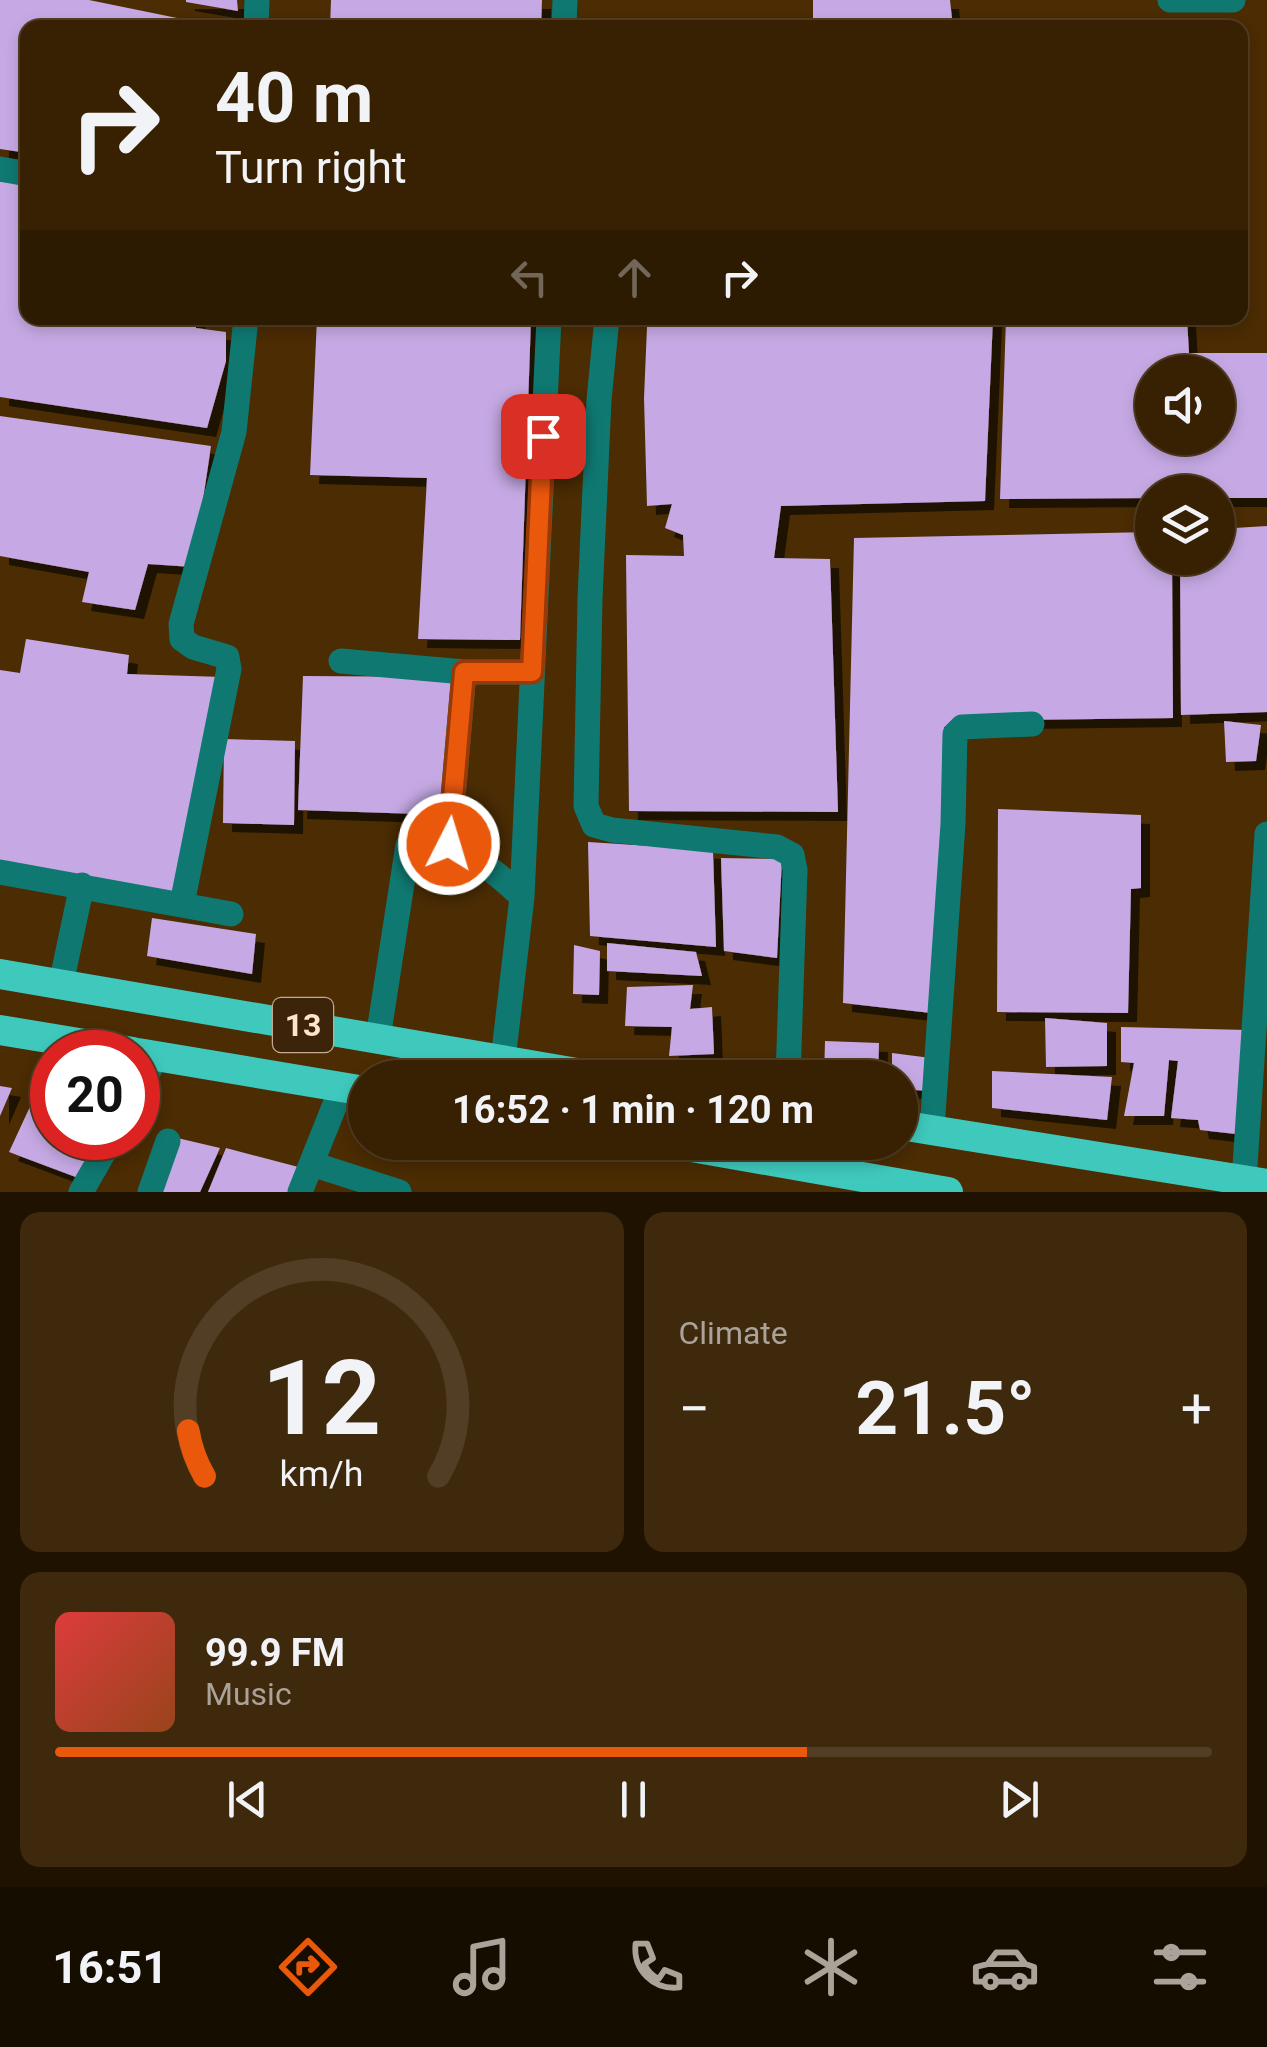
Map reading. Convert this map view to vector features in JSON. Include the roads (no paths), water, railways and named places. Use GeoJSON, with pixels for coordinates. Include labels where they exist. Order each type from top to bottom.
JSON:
{"type":"FeatureCollection","features":[{"type":"Feature","properties":{"kind":"highway","name":"13"},"geometry":{"type":"LineString","coordinates":[[0,974],[502,1060]]}},
{"type":"Feature","properties":{"kind":"highway","name":"13"},"geometry":{"type":"LineString","coordinates":[[0,1030],[30,1035]]}},
{"type":"Feature","properties":{"kind":"highway","name":"13"},"geometry":{"type":"LineString","coordinates":[[160,1057],[348,1087]]}},
{"type":"Feature","properties":{"kind":"highway"},"geometry":{"type":"LineString","coordinates":[[918,1128],[1255,1183]]}},
{"type":"Feature","properties":{"kind":"highway"},"geometry":{"type":"LineString","coordinates":[[764,1160],[939,1191]]}},
{"type":"Feature","properties":{"kind":"lane"},"geometry":{"type":"LineString","coordinates":[[1170,0],[1233,0]]}},
{"type":"Feature","properties":{"kind":"lane"},"geometry":{"type":"LineString","coordinates":[[182,904],[229,669],[228,657],[192,647],[182,639],[182,624],[234,432],[245,325]]}},
{"type":"Feature","properties":{"kind":"lane"},"geometry":{"type":"LineString","coordinates":[[502,1060],[522,897],[549,325]]}},
{"type":"Feature","properties":{"kind":"lane"},"geometry":{"type":"LineString","coordinates":[[606,325],[598,400],[586,806],[594,824],[612,830],[777,847],[792,856],[795,870],[789,1060]]}},
{"type":"Feature","properties":{"kind":"lane"},"geometry":{"type":"LineString","coordinates":[[341,662],[464,672],[532,672]]}},
{"type":"Feature","properties":{"kind":"lane"},"geometry":{"type":"LineString","coordinates":[[449,844],[464,672]]}},
{"type":"Feature","properties":{"kind":"lane"},"geometry":{"type":"LineString","coordinates":[[932,1130],[953,824],[954,734],[962,727],[1032,724]]}},
{"type":"Feature","properties":{"kind":"lane"},"geometry":{"type":"LineString","coordinates":[[1255,1183],[1267,834]]}},
{"type":"Feature","properties":{"kind":"lane"},"geometry":{"type":"LineString","coordinates":[[378,1038],[408,845],[416,840],[449,844],[504,878],[522,897]]}},
{"type":"Feature","properties":{"kind":"lane"},"geometry":{"type":"LineString","coordinates":[[0,872],[231,914]]}},
{"type":"Feature","properties":{"kind":"lane"},"geometry":{"type":"LineString","coordinates":[[61,984],[82,885]]}},
{"type":"Feature","properties":{"kind":"lane"},"geometry":{"type":"LineString","coordinates":[[300,1192],[348,1097]]}},
{"type":"Feature","properties":{"kind":"lane"},"geometry":{"type":"LineString","coordinates":[[150,1192],[168,1140]]}},
{"type":"Feature","properties":{"kind":"lane"},"geometry":{"type":"LineString","coordinates":[[82,1192],[100,1160]]}},
{"type":"Feature","properties":{"kind":"lane"},"geometry":{"type":"LineString","coordinates":[[312,1164],[399,1192]]}}]}
